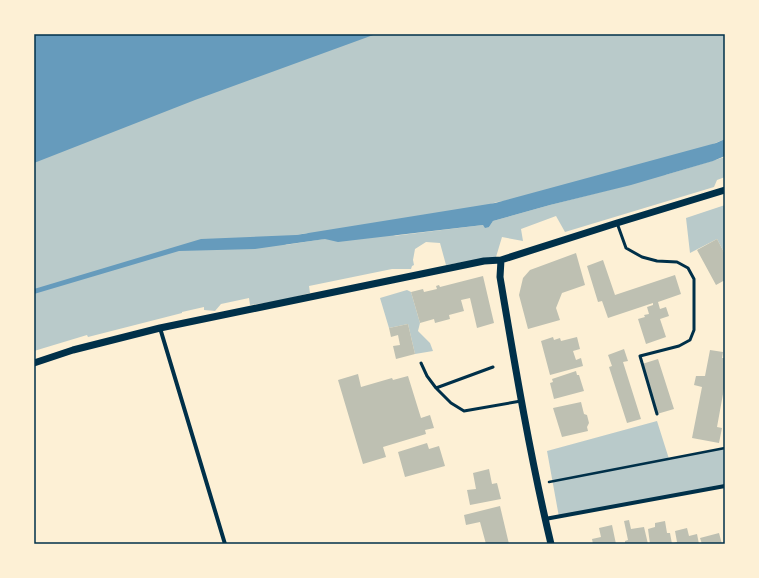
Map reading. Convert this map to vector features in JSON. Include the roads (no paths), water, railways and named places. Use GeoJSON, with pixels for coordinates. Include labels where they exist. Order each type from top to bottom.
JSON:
{"type":"FeatureCollection","features":[{"type":"Feature","properties":{"kind":"street"},"geometry":{"type":"LineString","coordinates":[[34,363],[73,350],[160,328],[477,262],[501,260],[725,190]]}},
{"type":"Feature","properties":{"kind":"street"},"geometry":{"type":"LineString","coordinates":[[501,260],[500,277],[521,401],[537,484],[551,544]]}},
{"type":"Feature","properties":{"kind":"street"},"geometry":{"type":"LineString","coordinates":[[160,328],[225,544]]}},
{"type":"Feature","properties":{"kind":"street"},"geometry":{"type":"LineString","coordinates":[[545,519],[725,486]]}},
{"type":"Feature","properties":{"kind":"lane"},"geometry":{"type":"LineString","coordinates":[[617,223],[626,248],[642,257],[657,261],[677,262],[688,268],[694,279],[694,330],[690,340],[679,346],[640,356],[658,414]]}},
{"type":"Feature","properties":{"kind":"lane"},"geometry":{"type":"LineString","coordinates":[[421,363],[427,376],[436,388],[451,403],[464,411],[521,401]]}},
{"type":"Feature","properties":{"kind":"lane"},"geometry":{"type":"LineString","coordinates":[[436,388],[493,367]]}},
{"type":"Feature","properties":{"kind":"water"},"geometry":{"type":"Polygon","coordinates":[[[34,34],[376,34],[195,100],[34,163],[34,34]]]}},
{"type":"Feature","properties":{"kind":"water"},"geometry":{"type":"Polygon","coordinates":[[[725,139],[725,156],[713,161],[631,185],[493,221],[489,227],[485,228],[483,225],[338,242],[325,239],[255,249],[179,251],[34,294],[34,289],[201,239],[296,235],[495,203],[716,143],[725,139]]]}}]}
